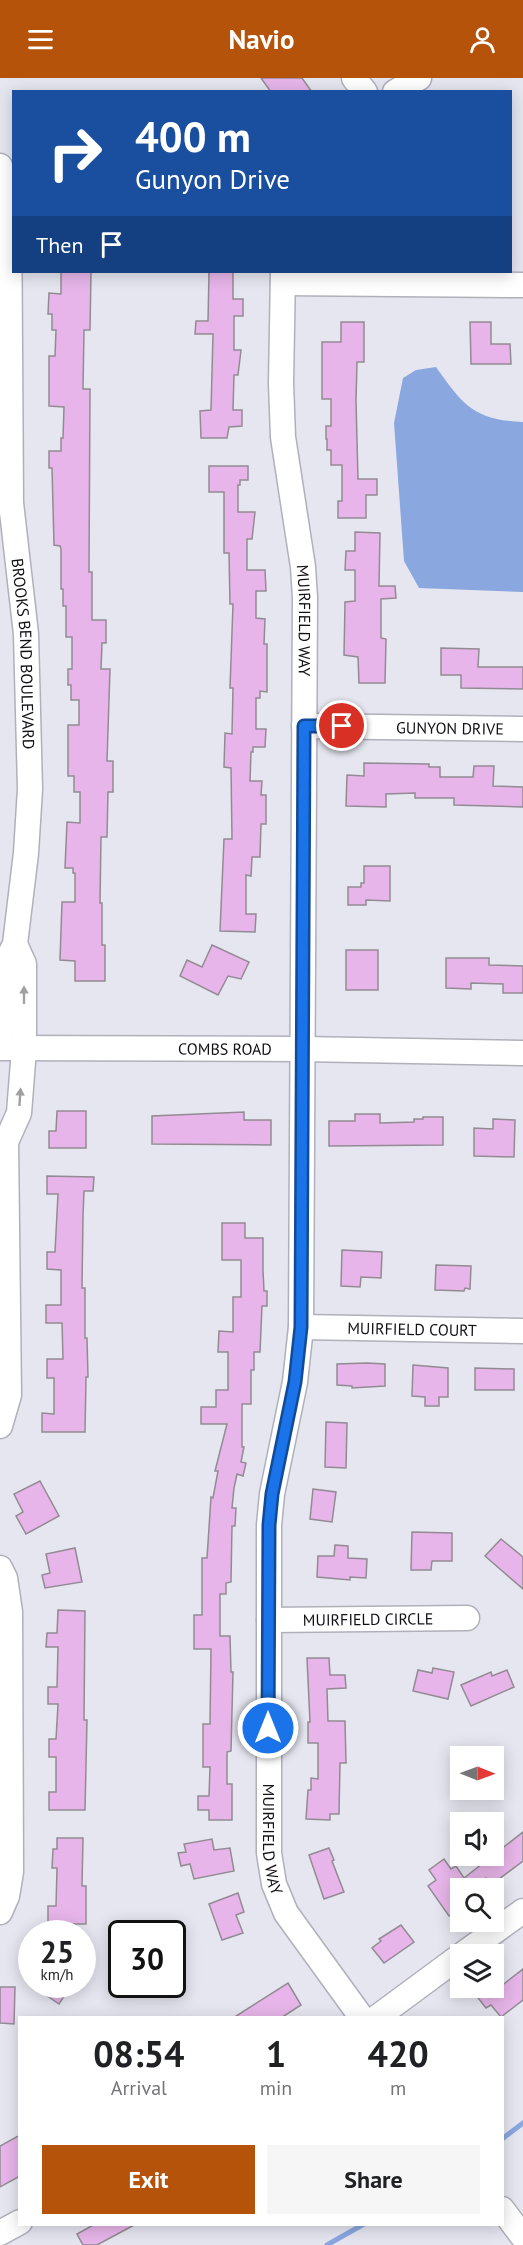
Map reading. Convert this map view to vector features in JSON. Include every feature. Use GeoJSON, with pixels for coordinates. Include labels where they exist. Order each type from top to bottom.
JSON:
{"type":"FeatureCollection","features":[{"type":"Feature","properties":{"kind":"street"},"geometry":{"type":"LineString","coordinates":[[354,78],[363,90]]}},
{"type":"Feature","properties":{"kind":"street"},"geometry":{"type":"LineString","coordinates":[[398,90],[419,78]]}},
{"type":"Feature","properties":{"kind":"street","name":"BROOKS BEND BOULEVARD"},"geometry":{"type":"LineString","coordinates":[[0,166],[9,193],[5,478],[26,634],[29,682],[29,821],[15,944],[5,964],[0,1034]]}},
{"type":"Feature","properties":{"kind":"street"},"geometry":{"type":"LineString","coordinates":[[283,277],[523,285]]}},
{"type":"Feature","properties":{"kind":"street","name":"MUIRFIELD WAY"},"geometry":{"type":"LineString","coordinates":[[283,277],[281,383],[283,437],[303,567],[301,1327],[295,1382],[271,1509],[268,1549],[269,1853],[274,1884],[282,1906],[294,1926],[361,2016]]}},
{"type":"Feature","properties":{"kind":"street","name":"GUNYON DRIVE"},"geometry":{"type":"LineString","coordinates":[[304,726],[523,729]]}},
{"type":"Feature","properties":{"kind":"street"},"geometry":{"type":"LineString","coordinates":[[0,1426],[9,1395],[3,1229],[3,1138],[19,1113],[12,1048],[24,964],[15,944]]}},
{"type":"Feature","properties":{"kind":"street","name":"COMBS ROAD"},"geometry":{"type":"LineString","coordinates":[[12,1048],[301,1049],[523,1053]]}},
{"type":"Feature","properties":{"kind":"street","name":"MUIRFIELD COURT"},"geometry":{"type":"LineString","coordinates":[[301,1327],[523,1331]]}},
{"type":"Feature","properties":{"kind":"street"},"geometry":{"type":"LineString","coordinates":[[0,1568],[5,1578],[10,1612],[11,1836],[10,1880],[7,1896],[0,1912]]}},
{"type":"Feature","properties":{"kind":"street","name":"MUIRFIELD CIRCLE"},"geometry":{"type":"LineString","coordinates":[[269,1620],[467,1618]]}},
{"type":"Feature","properties":{"kind":"street"},"geometry":{"type":"LineString","coordinates":[[477,1944],[523,1911]]}},
{"type":"Feature","properties":{"kind":"street"},"geometry":{"type":"LineString","coordinates":[[379,2016],[450,1964]]}},
{"type":"Feature","properties":{"kind":"street"},"geometry":{"type":"LineString","coordinates":[[504,2212],[523,2237]]}},
{"type":"Feature","properties":{"kind":"street"},"geometry":{"type":"LineString","coordinates":[[0,2233],[18,2223]]}},
{"type":"Feature","properties":{"kind":"water"},"geometry":{"type":"Polygon","coordinates":[[[436,367],[462,401],[471,408],[493,418],[523,422],[523,592],[419,588],[404,561],[394,423],[403,378],[416,370],[436,367]]]}},
{"type":"Feature","properties":{"kind":"building"},"geometry":{"type":"Polygon","coordinates":[[[261,78],[302,78],[311,90],[270,90],[261,78]]]}},
{"type":"Feature","properties":{"kind":"building"},"geometry":{"type":"Polygon","coordinates":[[[61,273],[91,273],[90,330],[84,330],[83,389],[90,389],[89,572],[92,572],[92,620],[106,620],[106,643],[102,643],[101,669],[110,669],[107,761],[113,761],[113,792],[108,792],[107,837],[101,837],[100,903],[102,903],[102,945],[105,945],[105,981],[75,981],[75,961],[60,960],[62,902],[75,902],[75,873],[73,873],[73,868],[65,868],[67,822],[80,823],[80,792],[74,792],[74,776],[68,776],[68,725],[79,725],[79,700],[71,700],[71,685],[68,685],[68,669],[72,669],[72,637],[66,637],[66,606],[63,606],[63,589],[61,589],[61,549],[60,546],[54,545],[52,468],[49,468],[49,451],[61,451],[64,407],[49,406],[49,356],[55,356],[56,330],[52,330],[52,314],[48,314],[49,293],[61,294],[61,273]]]}},
{"type":"Feature","properties":{"kind":"building"},"geometry":{"type":"Polygon","coordinates":[[[209,273],[233,273],[233,299],[243,299],[243,316],[234,316],[234,350],[241,350],[238,375],[234,375],[233,410],[242,410],[242,426],[229,427],[227,438],[201,438],[200,411],[211,410],[213,334],[195,334],[196,321],[208,321],[209,273]]]}},
{"type":"Feature","properties":{"kind":"building"},"geometry":{"type":"Polygon","coordinates":[[[341,322],[364,322],[364,362],[357,362],[358,479],[377,479],[377,495],[366,495],[366,518],[338,518],[338,501],[342,501],[342,465],[331,465],[331,450],[327,450],[326,426],[331,426],[331,399],[322,399],[322,342],[341,342],[341,322]]]}},
{"type":"Feature","properties":{"kind":"building"},"geometry":{"type":"Polygon","coordinates":[[[470,322],[491,322],[491,344],[510,344],[511,364],[471,364],[470,322]]]}},
{"type":"Feature","properties":{"kind":"building"},"geometry":{"type":"Polygon","coordinates":[[[209,466],[248,466],[248,480],[240,480],[240,485],[238,485],[238,512],[255,512],[252,539],[247,539],[247,570],[265,570],[266,591],[256,591],[256,618],[265,619],[267,692],[260,691],[260,698],[256,698],[256,729],[266,729],[265,747],[253,747],[250,781],[262,781],[261,795],[266,795],[266,824],[261,824],[260,857],[252,857],[251,876],[246,875],[246,914],[256,914],[255,932],[220,931],[224,839],[232,839],[231,768],[224,767],[225,733],[232,734],[233,688],[230,688],[233,604],[230,604],[229,553],[224,553],[224,492],[209,492],[209,466]]]}},
{"type":"Feature","properties":{"kind":"building"},"geometry":{"type":"Polygon","coordinates":[[[355,532],[380,533],[379,586],[395,586],[396,598],[381,599],[381,638],[386,639],[385,683],[359,683],[358,657],[344,655],[345,602],[355,601],[355,570],[345,570],[346,551],[355,551],[355,532]]]}},
{"type":"Feature","properties":{"kind":"building"},"geometry":{"type":"Polygon","coordinates":[[[441,648],[479,649],[478,667],[523,667],[523,689],[461,688],[461,675],[441,675],[441,648]]]}},
{"type":"Feature","properties":{"kind":"building"},"geometry":{"type":"Polygon","coordinates":[[[364,763],[429,764],[429,767],[440,767],[440,777],[473,777],[474,766],[494,766],[493,786],[523,787],[523,807],[454,805],[454,798],[415,798],[415,793],[386,794],[386,807],[346,806],[347,775],[364,776],[364,763]]]}},
{"type":"Feature","properties":{"kind":"building"},"geometry":{"type":"Polygon","coordinates":[[[364,866],[390,866],[390,901],[366,900],[366,905],[348,905],[348,887],[361,887],[361,883],[364,883],[364,866]]]}},
{"type":"Feature","properties":{"kind":"building"},"geometry":{"type":"Polygon","coordinates":[[[212,945],[249,962],[241,979],[228,976],[218,995],[180,976],[187,960],[202,967],[212,945]]]}},
{"type":"Feature","properties":{"kind":"building"},"geometry":{"type":"Polygon","coordinates":[[[346,950],[378,950],[378,990],[346,990],[346,950]]]}},
{"type":"Feature","properties":{"kind":"building"},"geometry":{"type":"Polygon","coordinates":[[[446,958],[489,958],[489,965],[523,966],[523,993],[503,993],[503,984],[471,983],[471,989],[446,988],[446,958]]]}},
{"type":"Feature","properties":{"kind":"building"},"geometry":{"type":"Polygon","coordinates":[[[57,1111],[86,1111],[86,1148],[49,1148],[49,1131],[56,1131],[57,1111]]]}},
{"type":"Feature","properties":{"kind":"building"},"geometry":{"type":"Polygon","coordinates":[[[244,1112],[244,1120],[271,1120],[271,1145],[152,1144],[152,1116],[244,1112]]]}},
{"type":"Feature","properties":{"kind":"building"},"geometry":{"type":"Polygon","coordinates":[[[355,1114],[380,1114],[380,1123],[414,1122],[414,1119],[423,1119],[423,1117],[443,1117],[443,1145],[329,1146],[329,1121],[355,1121],[355,1114]]]}},
{"type":"Feature","properties":{"kind":"building"},"geometry":{"type":"Polygon","coordinates":[[[493,1119],[515,1120],[514,1157],[474,1156],[474,1128],[493,1129],[493,1119]]]}},
{"type":"Feature","properties":{"kind":"building"},"geometry":{"type":"Polygon","coordinates":[[[47,1176],[94,1177],[93,1191],[84,1191],[83,1216],[82,1288],[85,1288],[88,1377],[86,1377],[85,1432],[42,1432],[42,1413],[54,1414],[54,1378],[47,1378],[47,1359],[63,1359],[62,1323],[46,1323],[46,1305],[61,1305],[61,1270],[47,1269],[47,1252],[55,1252],[58,1194],[47,1194],[47,1176]]]}},
{"type":"Feature","properties":{"kind":"building"},"geometry":{"type":"Polygon","coordinates":[[[222,1223],[245,1223],[245,1238],[263,1238],[264,1291],[267,1291],[267,1306],[262,1306],[260,1352],[254,1352],[254,1370],[251,1370],[251,1404],[242,1404],[242,1447],[244,1447],[241,1462],[246,1463],[243,1476],[237,1474],[234,1488],[232,1508],[236,1508],[235,1526],[232,1526],[231,1582],[226,1583],[226,1594],[220,1594],[220,1636],[230,1636],[231,1672],[233,1672],[231,1751],[227,1752],[227,1784],[232,1784],[232,1820],[209,1820],[209,1810],[198,1810],[198,1796],[209,1796],[210,1767],[203,1767],[203,1724],[210,1724],[211,1649],[194,1649],[194,1615],[202,1615],[202,1558],[207,1558],[211,1497],[213,1498],[218,1471],[215,1471],[227,1424],[201,1424],[201,1407],[216,1407],[216,1390],[228,1390],[228,1352],[218,1352],[219,1331],[233,1332],[233,1297],[241,1297],[241,1260],[222,1260],[222,1223]]]}},
{"type":"Feature","properties":{"kind":"building"},"geometry":{"type":"Polygon","coordinates":[[[342,1250],[382,1252],[381,1278],[361,1277],[360,1287],[341,1286],[342,1250]]]}},
{"type":"Feature","properties":{"kind":"building"},"geometry":{"type":"Polygon","coordinates":[[[436,1265],[471,1266],[470,1289],[465,1288],[464,1291],[435,1290],[436,1265]]]}},
{"type":"Feature","properties":{"kind":"building"},"geometry":{"type":"Polygon","coordinates":[[[337,1364],[385,1364],[385,1386],[352,1388],[352,1386],[337,1385],[337,1364]]]}},
{"type":"Feature","properties":{"kind":"building"},"geometry":{"type":"Polygon","coordinates":[[[413,1365],[448,1368],[448,1397],[439,1397],[439,1406],[425,1406],[425,1397],[412,1396],[413,1365]]]}},
{"type":"Feature","properties":{"kind":"building"},"geometry":{"type":"Polygon","coordinates":[[[475,1368],[514,1369],[514,1390],[475,1390],[475,1368]]]}},
{"type":"Feature","properties":{"kind":"building"},"geometry":{"type":"Polygon","coordinates":[[[326,1422],[347,1423],[346,1468],[325,1467],[326,1422]]]}},
{"type":"Feature","properties":{"kind":"building"},"geometry":{"type":"Polygon","coordinates":[[[40,1481],[59,1516],[26,1534],[16,1516],[23,1512],[14,1494],[40,1481]]]}},
{"type":"Feature","properties":{"kind":"building"},"geometry":{"type":"Polygon","coordinates":[[[313,1489],[336,1492],[332,1522],[310,1519],[313,1489]]]}},
{"type":"Feature","properties":{"kind":"building"},"geometry":{"type":"Polygon","coordinates":[[[412,1532],[452,1533],[452,1561],[432,1561],[431,1570],[411,1570],[412,1532]]]}},
{"type":"Feature","properties":{"kind":"building"},"geometry":{"type":"Polygon","coordinates":[[[501,1539],[523,1557],[523,1589],[485,1556],[501,1539]]]}},
{"type":"Feature","properties":{"kind":"building"},"geometry":{"type":"Polygon","coordinates":[[[335,1545],[348,1546],[348,1558],[367,1559],[366,1578],[350,1577],[350,1580],[317,1577],[318,1556],[334,1556],[335,1545]]]}},
{"type":"Feature","properties":{"kind":"building"},"geometry":{"type":"Polygon","coordinates":[[[75,1548],[82,1582],[45,1588],[42,1575],[50,1573],[46,1554],[75,1548]]]}},
{"type":"Feature","properties":{"kind":"building"},"geometry":{"type":"Polygon","coordinates":[[[58,1610],[85,1611],[84,1720],[87,1720],[85,1810],[49,1810],[49,1792],[56,1792],[56,1757],[49,1757],[49,1739],[56,1739],[58,1704],[48,1704],[48,1687],[57,1687],[58,1647],[46,1647],[47,1633],[57,1633],[58,1610]]]}},
{"type":"Feature","properties":{"kind":"building"},"geometry":{"type":"Polygon","coordinates":[[[307,1658],[329,1658],[330,1675],[345,1675],[346,1688],[327,1689],[328,1721],[345,1721],[346,1763],[340,1763],[339,1814],[330,1814],[330,1820],[306,1819],[311,1778],[318,1779],[318,1743],[308,1743],[308,1722],[310,1722],[307,1658]]]}},
{"type":"Feature","properties":{"kind":"building"},"geometry":{"type":"Polygon","coordinates":[[[433,1668],[454,1672],[448,1699],[413,1691],[418,1670],[432,1673],[433,1668]]]}},
{"type":"Feature","properties":{"kind":"building"},"geometry":{"type":"Polygon","coordinates":[[[507,1670],[514,1687],[471,1706],[461,1685],[491,1672],[492,1676],[507,1670]]]}},
{"type":"Feature","properties":{"kind":"building"},"geometry":{"type":"Polygon","coordinates":[[[523,1832],[523,1861],[500,1878],[464,1878],[479,1866],[504,1866],[504,1847],[523,1832]]]}},
{"type":"Feature","properties":{"kind":"building"},"geometry":{"type":"Polygon","coordinates":[[[57,1838],[83,1838],[82,1886],[86,1886],[86,1920],[48,1920],[48,1906],[56,1906],[57,1868],[52,1868],[53,1849],[57,1849],[57,1838]]]}},
{"type":"Feature","properties":{"kind":"building"},"geometry":{"type":"Polygon","coordinates":[[[212,1839],[214,1850],[230,1848],[234,1871],[194,1879],[190,1864],[181,1866],[178,1853],[186,1852],[184,1844],[212,1839]]]}},
{"type":"Feature","properties":{"kind":"building"},"geometry":{"type":"Polygon","coordinates":[[[329,1848],[344,1892],[324,1899],[309,1855],[329,1848]]]}},
{"type":"Feature","properties":{"kind":"building"},"geometry":{"type":"Polygon","coordinates":[[[444,1859],[451,1869],[456,1866],[464,1878],[450,1878],[449,1916],[428,1886],[436,1880],[429,1870],[444,1859]]]}},
{"type":"Feature","properties":{"kind":"building"},"geometry":{"type":"Polygon","coordinates":[[[238,1893],[244,1912],[236,1915],[243,1933],[222,1940],[209,1904],[238,1893]]]}},
{"type":"Feature","properties":{"kind":"building"},"geometry":{"type":"Polygon","coordinates":[[[401,1925],[414,1942],[384,1963],[372,1948],[381,1941],[379,1939],[401,1925]]]}},
{"type":"Feature","properties":{"kind":"building"},"geometry":{"type":"Polygon","coordinates":[[[523,1969],[523,2000],[502,2016],[491,2005],[486,2008],[478,1998],[504,1998],[504,1984],[523,1969]]]}},
{"type":"Feature","properties":{"kind":"building"},"geometry":{"type":"Polygon","coordinates":[[[288,1983],[301,2005],[284,2016],[236,2016],[288,1983]]]}},
{"type":"Feature","properties":{"kind":"building"},"geometry":{"type":"Polygon","coordinates":[[[0,1987],[15,1987],[14,2024],[0,2023],[0,1987]]]}},
{"type":"Feature","properties":{"kind":"building"},"geometry":{"type":"Polygon","coordinates":[[[50,1998],[63,1998],[59,2004],[50,1998]]]}},
{"type":"Feature","properties":{"kind":"building"},"geometry":{"type":"Polygon","coordinates":[[[18,2136],[18,2177],[0,2187],[0,2146],[18,2136]]]}},
{"type":"Feature","properties":{"kind":"building"},"geometry":{"type":"Polygon","coordinates":[[[91,2226],[132,2226],[97,2245],[83,2245],[77,2234],[91,2226]]]}},
{"type":"Feature","properties":{"kind":"waterway"},"geometry":{"type":"LineString","coordinates":[[504,2137],[523,2123]]}},
{"type":"Feature","properties":{"kind":"waterway"},"geometry":{"type":"LineString","coordinates":[[327,2245],[360,2226]]}},
{"type":"Feature","properties":{"kind":"route"},"geometry":{"type":"LineString","coordinates":[[268,1728],[269,1525],[272,1494],[295,1382],[301,1327],[304,726],[342,726]]}}]}
